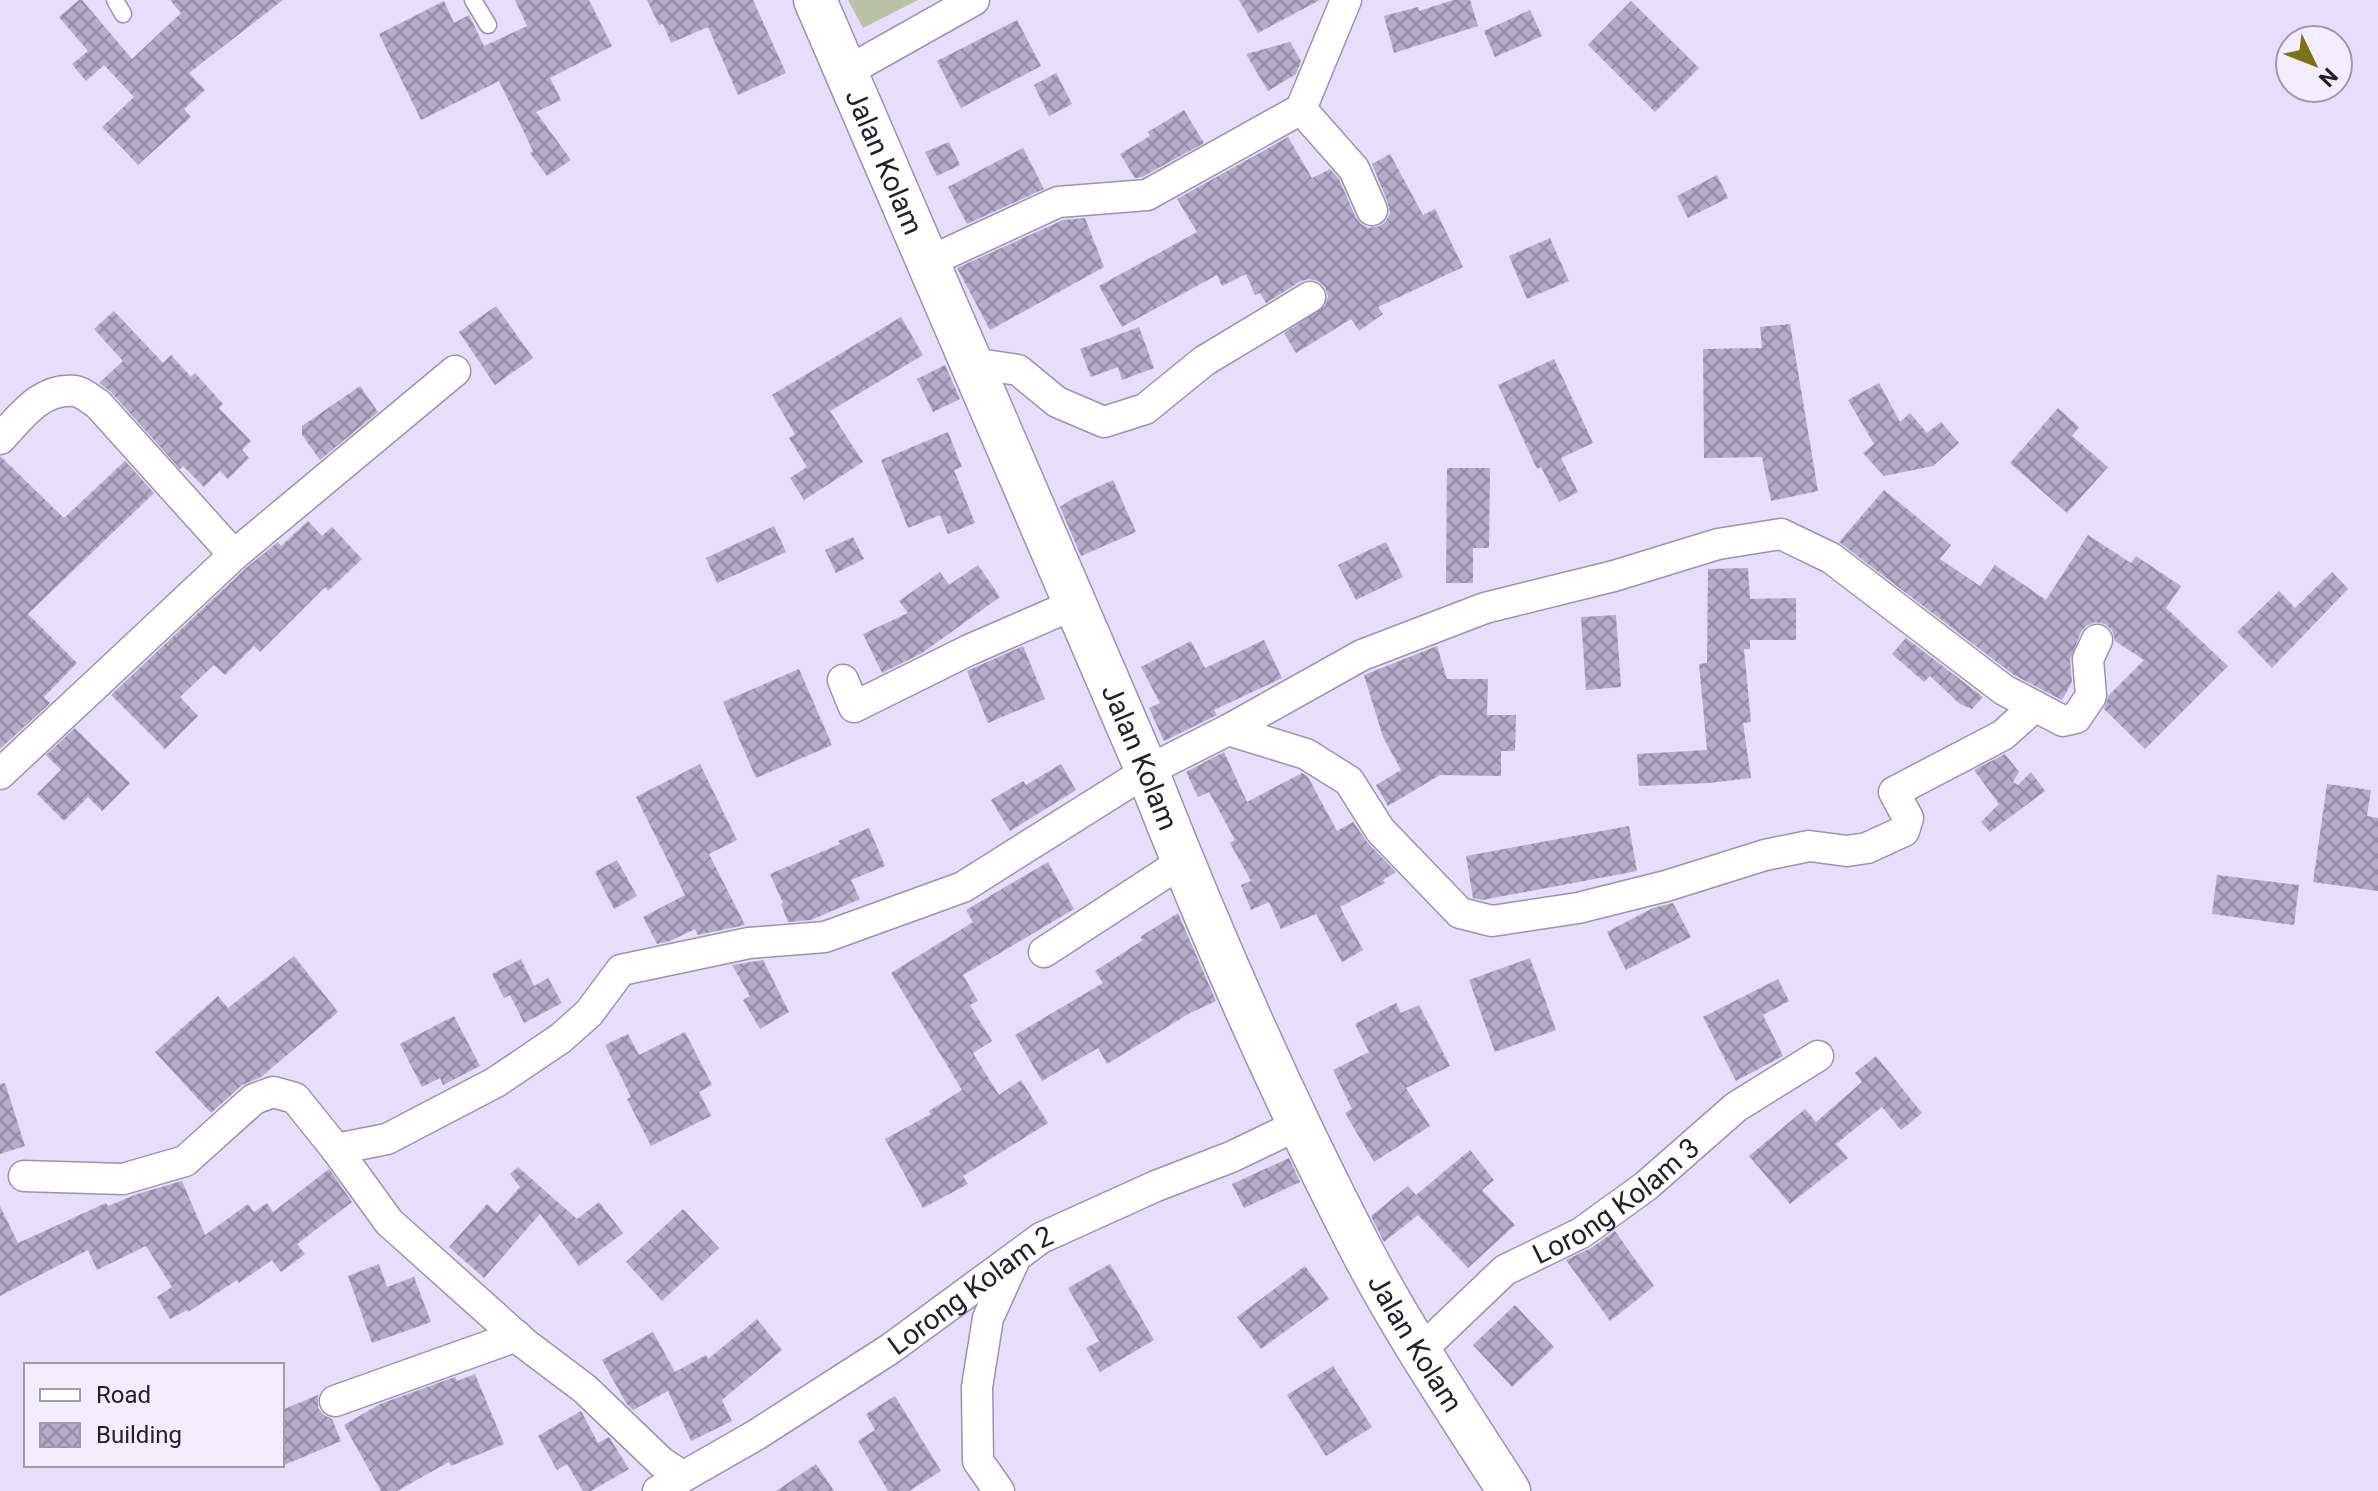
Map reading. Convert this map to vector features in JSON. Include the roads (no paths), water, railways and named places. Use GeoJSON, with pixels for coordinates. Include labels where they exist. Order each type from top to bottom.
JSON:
{"type":"FeatureCollection","features":[{"type":"Feature","properties":{"kind":"street","name":"Jalan Kolam"},"geometry":{"type":"LineString","coordinates":[[815,0],[1147,771],[1182,862],[1300,1124],[1364,1254],[1419,1352],[1509,1491]]}},
{"type":"Feature","properties":{"kind":"street"},"geometry":{"type":"LineString","coordinates":[[846,72],[974,0]]}},
{"type":"Feature","properties":{"kind":"street"},"geometry":{"type":"LineString","coordinates":[[928,262],[1058,202],[1147,195],[1301,109],[1346,0]]}},
{"type":"Feature","properties":{"kind":"street"},"geometry":{"type":"LineString","coordinates":[[1301,109],[1354,169],[1372,210]]}},
{"type":"Feature","properties":{"kind":"street"},"geometry":{"type":"LineString","coordinates":[[971,363],[1018,370],[1057,402],[1104,422],[1145,409],[1204,361],[1310,297]]}},
{"type":"Feature","properties":{"kind":"street"},"geometry":{"type":"LineString","coordinates":[[0,774],[234,555],[455,371]]}},
{"type":"Feature","properties":{"kind":"street"},"geometry":{"type":"LineString","coordinates":[[0,439],[35,401],[61,392],[78,391],[98,404],[234,555]]}},
{"type":"Feature","properties":{"kind":"street"},"geometry":{"type":"LineString","coordinates":[[336,1149],[387,1139],[496,1082],[561,1038],[589,1013],[621,970],[749,943],[825,937],[963,887],[1147,771],[1362,655],[1485,608],[1614,576],[1718,544],[1781,534],[1831,558],[2004,690],[2063,721],[2076,718],[2091,696],[2088,659],[2097,640]]}},
{"type":"Feature","properties":{"kind":"street"},"geometry":{"type":"LineString","coordinates":[[843,680],[854,707],[969,650],[1075,604]]}},
{"type":"Feature","properties":{"kind":"street"},"geometry":{"type":"LineString","coordinates":[[1228,730],[1306,754],[1349,781],[1380,830],[1460,913],[1492,921],[1578,908],[1666,886],[1765,855],[1809,846],[1847,851],[1867,848],[1904,831],[1908,818],[1894,792],[2003,735],[2035,706]]}},
{"type":"Feature","properties":{"kind":"street"},"geometry":{"type":"LineString","coordinates":[[1044,952],[1182,862]]}},
{"type":"Feature","properties":{"kind":"street","name":"Lorong Kolam 3"},"geometry":{"type":"LineString","coordinates":[[1419,1352],[1505,1270],[1581,1233],[1646,1186],[1736,1107],[1818,1056]]}},
{"type":"Feature","properties":{"kind":"street"},"geometry":{"type":"LineString","coordinates":[[24,1176],[123,1179],[185,1161],[254,1099],[273,1092],[295,1098],[389,1222],[517,1336],[585,1389],[661,1462],[670,1484]]}},
{"type":"Feature","properties":{"kind":"street","name":"Lorong Kolam 2"},"geometry":{"type":"LineString","coordinates":[[670,1484],[756,1435],[890,1349],[1041,1238],[1156,1186],[1231,1157],[1300,1124]]}},
{"type":"Feature","properties":{"kind":"street"},"geometry":{"type":"LineString","coordinates":[[970,1491],[978,1461],[977,1387],[988,1318],[1016,1255]]}},
{"type":"Feature","properties":{"kind":"street"},"geometry":{"type":"LineString","coordinates":[[335,1401],[517,1336]]}},
{"type":"Feature","properties":{"kind":"street"},"geometry":{"type":"LineString","coordinates":[[978,1461],[999,1491]]}},
{"type":"Feature","properties":{"kind":"lane"},"geometry":{"type":"LineString","coordinates":[[473,0],[488,25]]}}]}
